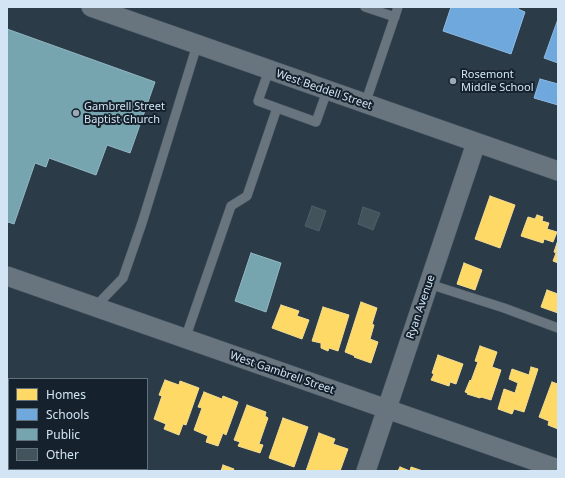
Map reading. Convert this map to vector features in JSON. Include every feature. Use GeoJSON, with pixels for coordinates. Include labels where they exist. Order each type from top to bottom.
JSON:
{"type":"FeatureCollection","features":[{"type":"Feature","properties":{"kind":"street","name":"West Beddell Street"},"geometry":{"type":"LineString","coordinates":[[91,7],[558,171]]}},
{"type":"Feature","properties":{"kind":"street","name":"Ryan Avenue"},"geometry":{"type":"LineString","coordinates":[[366,471],[476,142]]}},
{"type":"Feature","properties":{"kind":"street","name":"West Gambrell Street"},"geometry":{"type":"LineString","coordinates":[[7,276],[558,470]]}},
{"type":"Feature","properties":{"kind":"lane"},"geometry":{"type":"LineString","coordinates":[[365,7],[395,17]]}},
{"type":"Feature","properties":{"kind":"lane"},"geometry":{"type":"LineString","coordinates":[[365,104],[398,7]]}},
{"type":"Feature","properties":{"kind":"lane"},"geometry":{"type":"LineString","coordinates":[[95,307],[123,278],[142,223],[197,45]]}},
{"type":"Feature","properties":{"kind":"lane"},"geometry":{"type":"LineString","coordinates":[[269,70],[258,101],[277,108],[316,122],[327,91]]}},
{"type":"Feature","properties":{"kind":"lane"},"geometry":{"type":"LineString","coordinates":[[185,339],[230,206],[247,196],[277,108]]}},
{"type":"Feature","properties":{"kind":"lane"},"geometry":{"type":"LineString","coordinates":[[429,284],[504,308],[558,328]]}},
{"type":"Feature","properties":{"kind":"building: Homes"},"geometry":{"type":"Polygon","coordinates":[[[490,196],[515,205],[500,248],[475,239],[490,196]]]}},
{"type":"Feature","properties":{"kind":"building: Homes"},"geometry":{"type":"Polygon","coordinates":[[[537,215],[543,217],[542,221],[549,223],[547,229],[557,232],[553,242],[544,239],[543,243],[521,236],[528,217],[535,219],[537,215]]]}},
{"type":"Feature","properties":{"kind":"building: Homes"},"geometry":{"type":"Polygon","coordinates":[[[558,240],[558,263],[553,261],[558,240]]]}},
{"type":"Feature","properties":{"kind":"building: Homes"},"geometry":{"type":"Polygon","coordinates":[[[464,263],[482,270],[475,290],[457,284],[464,263]]]}},
{"type":"Feature","properties":{"kind":"building: Homes"},"geometry":{"type":"Polygon","coordinates":[[[547,290],[558,294],[558,313],[541,307],[547,290]]]}},
{"type":"Feature","properties":{"kind":"building: Homes"},"geometry":{"type":"Polygon","coordinates":[[[361,302],[377,308],[372,324],[374,325],[370,339],[378,342],[371,363],[345,352],[361,302]]]}},
{"type":"Feature","properties":{"kind":"building: Homes"},"geometry":{"type":"Polygon","coordinates":[[[281,305],[299,311],[297,316],[309,320],[302,339],[272,328],[281,305]]]}},
{"type":"Feature","properties":{"kind":"building: Homes"},"geometry":{"type":"Polygon","coordinates":[[[323,307],[349,315],[338,351],[329,348],[328,351],[321,348],[321,343],[312,341],[323,307]]]}},
{"type":"Feature","properties":{"kind":"building: Homes"},"geometry":{"type":"Polygon","coordinates":[[[480,346],[497,352],[492,367],[501,370],[491,400],[467,394],[468,393],[465,392],[478,362],[475,361],[480,346]]]}},
{"type":"Feature","properties":{"kind":"building: Homes"},"geometry":{"type":"Polygon","coordinates":[[[438,355],[463,364],[456,384],[450,382],[449,386],[431,380],[434,374],[432,373],[438,355]]]}},
{"type":"Feature","properties":{"kind":"building: Homes"},"geometry":{"type":"Polygon","coordinates":[[[531,367],[538,369],[524,412],[514,409],[512,414],[498,409],[504,389],[515,393],[518,383],[509,379],[512,369],[529,375],[531,367]]]}},
{"type":"Feature","properties":{"kind":"building: Homes"},"geometry":{"type":"Polygon","coordinates":[[[165,380],[179,385],[180,381],[199,388],[186,425],[183,424],[179,435],[164,429],[166,424],[154,419],[162,396],[159,395],[165,380]]]}},
{"type":"Feature","properties":{"kind":"building: Homes"},"geometry":{"type":"Polygon","coordinates":[[[552,382],[558,384],[558,429],[548,425],[549,421],[539,417],[552,382]]]}},
{"type":"Feature","properties":{"kind":"building: Homes"},"geometry":{"type":"Polygon","coordinates":[[[204,392],[222,399],[223,396],[238,402],[226,435],[223,433],[218,446],[206,442],[208,436],[194,430],[202,408],[198,407],[204,392]]]}},
{"type":"Feature","properties":{"kind":"building: Homes"},"geometry":{"type":"Polygon","coordinates":[[[247,405],[266,412],[265,416],[268,418],[259,444],[263,445],[260,453],[238,446],[240,442],[234,440],[247,405]]]}},
{"type":"Feature","properties":{"kind":"building: Homes"},"geometry":{"type":"Polygon","coordinates":[[[283,418],[308,427],[294,467],[269,458],[283,418]]]}},
{"type":"Feature","properties":{"kind":"building: Homes"},"geometry":{"type":"Polygon","coordinates":[[[319,433],[335,439],[333,444],[348,449],[340,471],[306,471],[319,433]]]}},
{"type":"Feature","properties":{"kind":"building: Homes"},"geometry":{"type":"Polygon","coordinates":[[[223,465],[234,469],[233,471],[221,471],[223,465]]]}},
{"type":"Feature","properties":{"kind":"building: Homes"},"geometry":{"type":"Polygon","coordinates":[[[400,467],[410,471],[398,471],[400,467]]]}},
{"type":"Feature","properties":{"kind":"building: Homes"},"geometry":{"type":"Polygon","coordinates":[[[411,467],[423,471],[410,471],[411,467]]]}},
{"type":"Feature","properties":{"kind":"building: Schools"},"geometry":{"type":"Polygon","coordinates":[[[451,7],[519,7],[518,9],[525,12],[511,54],[443,31],[451,7]]]}},
{"type":"Feature","properties":{"kind":"building: Schools"},"geometry":{"type":"Polygon","coordinates":[[[558,19],[558,63],[544,58],[558,19]]]}},
{"type":"Feature","properties":{"kind":"building: Schools"},"geometry":{"type":"Polygon","coordinates":[[[540,79],[558,84],[558,105],[534,98],[540,79]]]}},
{"type":"Feature","properties":{"kind":"building: Public","name":"Gambrell Street Baptist Church"},"geometry":{"type":"Polygon","coordinates":[[[7,29],[155,82],[130,153],[107,145],[96,175],[49,158],[46,167],[35,163],[14,224],[8,222],[7,225],[7,29]]]}},
{"type":"Feature","properties":{"kind":"building: Public"},"geometry":{"type":"Polygon","coordinates":[[[251,253],[281,263],[266,312],[235,301],[251,253]]]}},
{"type":"Feature","properties":{"kind":"building: Other"},"geometry":{"type":"Polygon","coordinates":[[[312,206],[326,211],[319,231],[305,226],[312,206]]]}},
{"type":"Feature","properties":{"kind":"building: Other"},"geometry":{"type":"Polygon","coordinates":[[[363,207],[380,213],[373,230],[358,224],[363,207]]]}},
{"type":"Feature","properties":{"kind":"place","name":"Rosemont Middle School"},"geometry":{"type":"Point","coordinates":[453,81]}},
{"type":"Feature","properties":{"kind":"place","name":"Gambrell Street Baptist Church"},"geometry":{"type":"Point","coordinates":[76,113]}}]}
